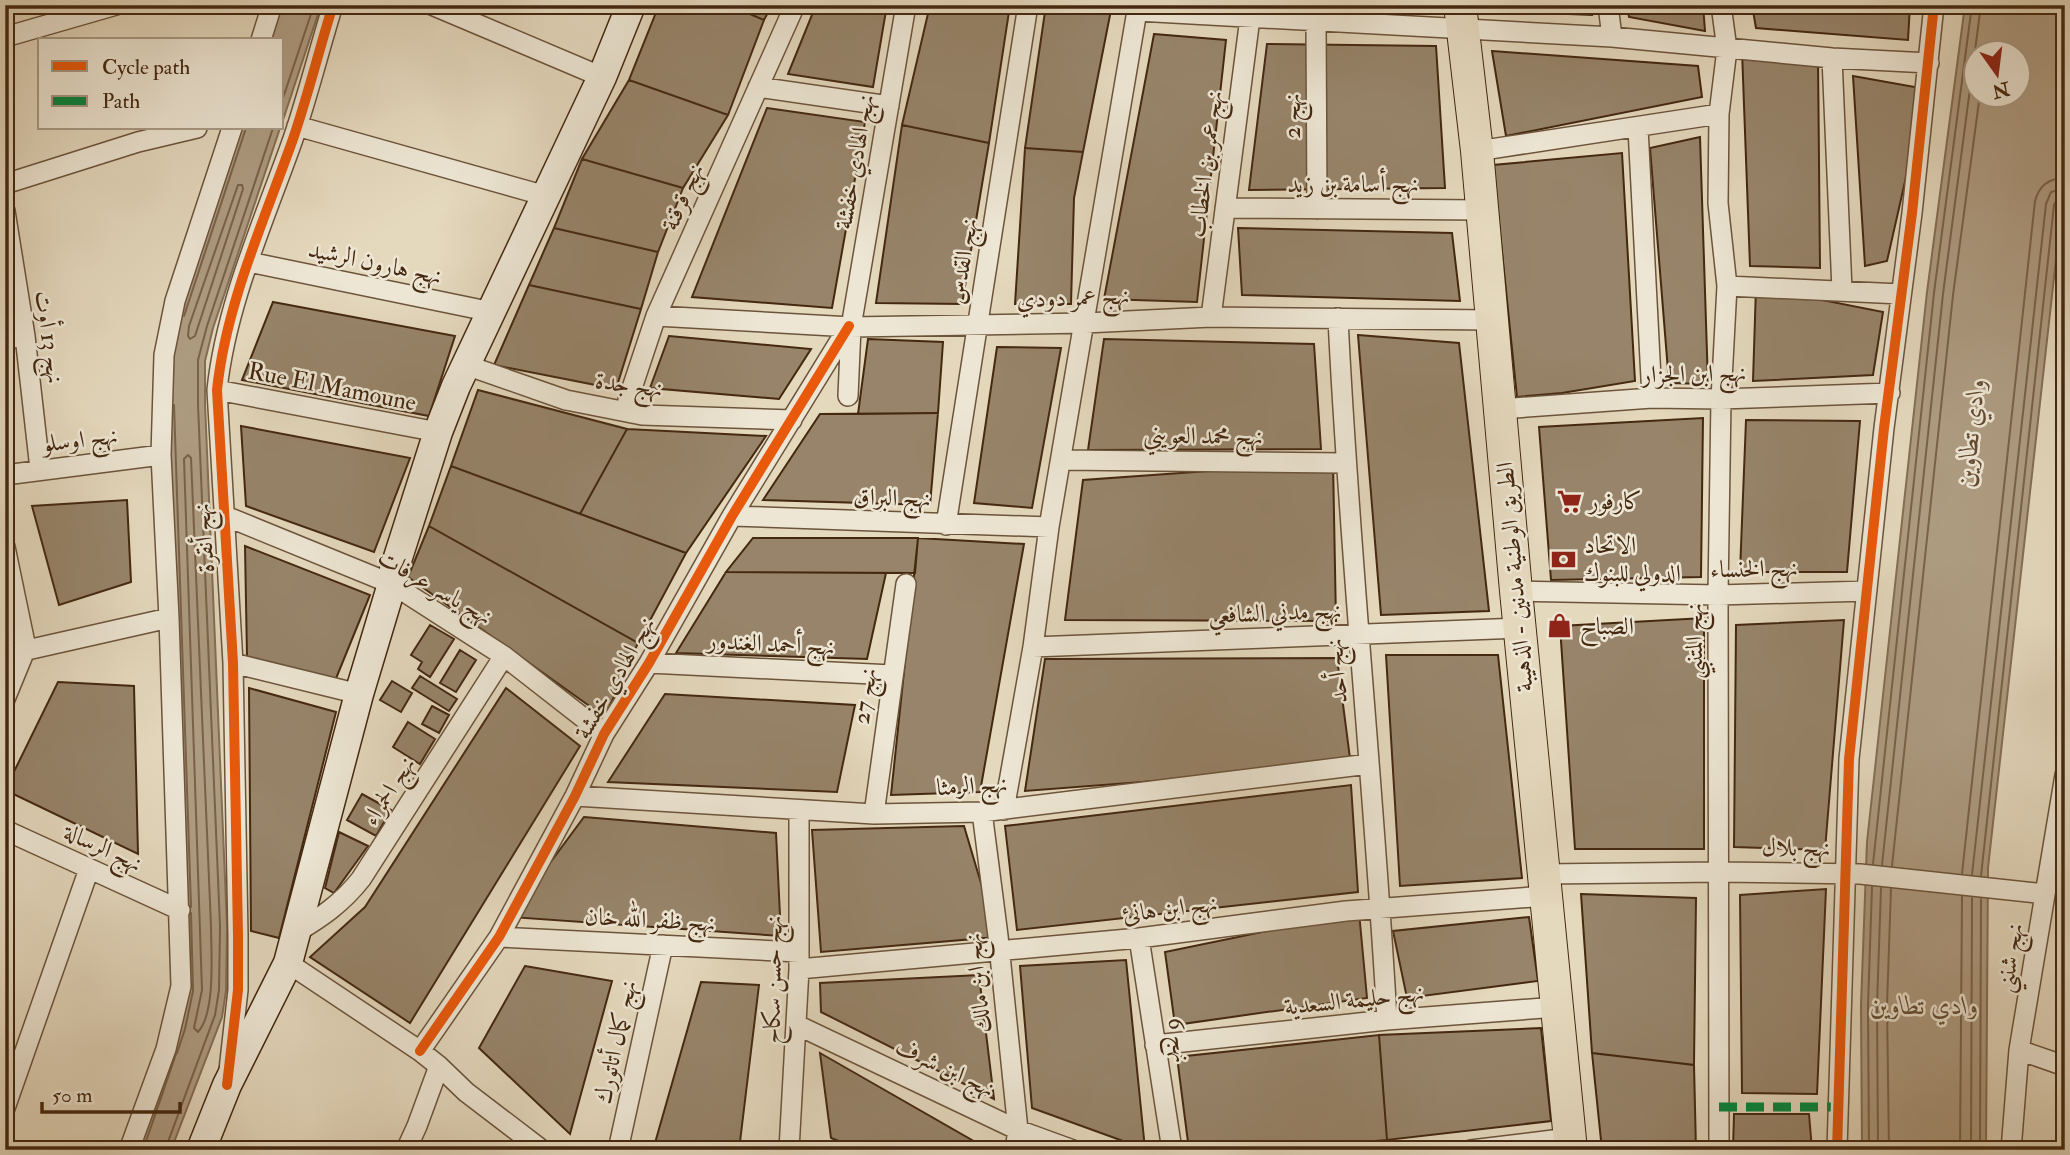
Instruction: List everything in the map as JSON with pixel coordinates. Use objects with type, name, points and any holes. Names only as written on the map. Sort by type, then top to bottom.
[{"type":"main road","points":[[201,1150],[228,1085],[288,963],[394,570],[438,432],[466,365],[602,77],[631,5]]},
{"type":"main road","name":"الطريق الوطنية مدنين - الذهيبة","points":[[1461,18],[1477,152],[1516,591],[1570,1144]]},
{"type":"street","points":[[5,37],[116,5]]},
{"type":"street","points":[[262,38],[272,5]]},
{"type":"street","name":"نهج أنقرة","points":[[228,1085],[238,990],[238,936],[233,663],[217,390],[220,359],[231,314],[297,126],[333,5]]},
{"type":"street","points":[[432,5],[602,77]]},
{"type":"street","name":"نهج قرقنة","points":[[631,412],[628,400],[656,316],[795,5]]},
{"type":"street","name":"نهج الهادي خفشة","points":[[420,1051],[499,937],[575,796],[604,734],[649,663],[732,516],[850,327],[906,5]]},
{"type":"street","name":"نهج القدس","points":[[946,525],[1028,5]]},
{"type":"street","points":[[1608,5],[1612,37]]},
{"type":"street","name":"نهج المتنبي","points":[[1719,1150],[1718,595],[1721,399],[1727,286],[1718,203],[1719,114],[1727,49],[1721,5]]},
{"type":"street","points":[[1837,1150],[1852,873],[1849,759],[1934,5]]},
{"type":"street","points":[[1004,810],[1032,648],[1049,527],[1138,8],[1316,22],[1461,18],[1727,49],[1929,63]]},
{"type":"street","name":"نهج عمر بن الخطاب","points":[[1211,317],[1250,18]]},
{"type":"street","name":"نهج 2","points":[[1316,22],[1317,209]]},
{"type":"street","points":[[1832,58],[1842,290]]},
{"type":"street","points":[[758,87],[889,106]]},
{"type":"street","points":[[1477,152],[1719,114]]},
{"type":"street","points":[[297,126],[546,196]]},
{"type":"street","points":[[1638,128],[1652,398]]},
{"type":"street","points":[[5,184],[138,142],[189,130]]},
{"type":"street","points":[[128,1150],[166,1049],[181,986],[161,455],[164,355],[175,301],[231,130]]},
{"type":"street","name":"نهج أسامة بن زيد","points":[[1225,208],[1481,209]]},
{"type":"street","name":"نهج 13 أوت","points":[[5,211],[26,336],[40,469]]},
{"type":"street","name":"نهج هارون الرشيد","points":[[249,262],[492,312]]},
{"type":"street","points":[[1727,286],[1901,294]]},
{"type":"street","name":"نهج عمر دودي","points":[[656,316],[850,327],[1085,323],[1211,317],[1492,320]]},
{"type":"street","name":"نهج أحد","points":[[1338,318],[1345,463],[1381,909],[1387,1020]]},
{"type":"street","points":[[848,396],[850,327]]},
{"type":"street","points":[[5,339],[26,336]]},
{"type":"street","name":"نهج جدة","points":[[466,365],[566,400],[642,415],[792,420]]},
{"type":"street","name":"Rue El Mamoune","points":[[217,390],[438,432]]},
{"type":"street","name":"نهج ابن الجزار","points":[[1500,409],[1652,398],[1721,399],[1889,393]]},
{"type":"street","name":"نهج اوسلو","points":[[5,475],[161,455]]},
{"type":"street","name":"نهج محمد العويني","points":[[1062,460],[1345,463]]},
{"type":"street","name":"نهج ياسر عرفات","points":[[223,515],[392,584],[505,656],[604,734]]},
{"type":"street","name":"نهج البراق","points":[[732,516],[1049,527]]},
{"type":"street","points":[[5,547],[26,649],[5,699]]},
{"type":"street","name":"نهج 27","points":[[874,814],[906,584]]},
{"type":"street","name":"نهج الخنساء","points":[[1516,591],[1718,595],[1867,591]]},
{"type":"street","points":[[5,655],[169,618]]},
{"type":"street","name":"نهج مدني الشافعي","points":[[1032,648],[1520,628]]},
{"type":"street","name":"نهج الحمراء","points":[[295,933],[327,914],[346,898],[361,880],[505,656]]},
{"type":"street","points":[[233,663],[359,694]]},
{"type":"street","name":"نهج أحمد الغندور","points":[[649,663],[892,675]]},
{"type":"street","name":"نهج الرمثا","points":[[575,796],[874,814],[982,812],[1369,764]]},
{"type":"street","name":"نهج شنني","points":[[2011,1150],[2019,1050],[2065,775]]},
{"type":"street","name":"نهج حسن سكاح","points":[[789,1150],[799,961],[799,811]]},
{"type":"street","name":"نهج ابن مالك","points":[[982,812],[1018,1130],[1014,1150]]},
{"type":"street","name":"نهج الرسالة","points":[[5,830],[180,910]]},
{"type":"street","points":[[5,1108],[89,869]]},
{"type":"street","name":"نهج بلال","points":[[1545,885],[1719,872],[1852,873],[2045,894]]},
{"type":"street","name":"نهج ابن هانئ","points":[[799,961],[999,952],[1381,909],[1545,885]]},
{"type":"street","name":"نهج ظفر الله خان","points":[[499,937],[663,945],[799,961]]},
{"type":"street","name":"نهج 6","points":[[1139,937],[1172,1150]]},
{"type":"street","name":"نهج كمال أتاتورك","points":[[618,1150],[663,945]]},
{"type":"street","points":[[288,963],[420,1051],[522,1144],[542,1150]]},
{"type":"street","name":"نهج حليمة السعدية","points":[[1155,1045],[1387,1020],[1557,1007]]},
{"type":"street","name":"نهج ابن شرف","points":[[797,1025],[1018,1130],[1073,1150]]},
{"type":"street","points":[[2019,1050],[2065,1066]]},
{"type":"street","points":[[406,1150],[439,1066]]},
{"type":"street","points":[[1471,1150],[1570,1144]]},
{"type":"water","points":[[281,5],[321,5],[284,117],[284,38],[270,38]]},
{"type":"water","name":"وادي تطاوين","points":[[1965,5],[2065,5],[2065,179],[1988,868],[1986,1150],[1862,1150],[1861,1005],[1867,842],[1927,292]]},
{"type":"water","points":[[239,130],[279,130],[213,328],[205,361],[227,926],[226,991],[222,1017],[171,1150],[135,1150],[178,1028],[167,406],[174,323]]},
{"type":"building","points":[[659,5],[729,5],[764,20],[728,115],[629,80]]},
{"type":"building","points":[[729,5],[772,5],[764,20]]},
{"type":"building","points":[[816,5],[887,5],[873,87],[788,74]]},
{"type":"building","points":[[930,5],[1010,5],[989,143],[902,125]]},
{"type":"building","points":[[1046,5],[1112,5],[1083,152],[1025,148]]},
{"type":"building","points":[[1492,5],[1591,5],[1592,15],[1492,11]]},
{"type":"building","points":[[1627,5],[1703,5],[1705,31],[1629,17]]},
{"type":"building","points":[[1752,5],[1910,5],[1908,40],[1756,28]]},
{"type":"building","points":[[1154,34],[1226,40],[1197,302],[1104,299]]},
{"type":"building","points":[[1267,44],[1436,46],[1445,188],[1249,190]]},
{"type":"building","points":[[1492,51],[1698,66],[1702,97],[1506,136]]},
{"type":"building","points":[[1742,51],[1818,57],[1820,268],[1750,266]]},
{"type":"building","points":[[1853,76],[1926,89],[1887,261],[1865,266]]},
{"type":"building","points":[[629,80],[728,115],[683,188],[582,159]]},
{"type":"building","points":[[767,108],[865,122],[832,308],[692,297]]},
{"type":"building","points":[[902,125],[989,143],[962,304],[876,303]]},
{"type":"building","points":[[1700,137],[1708,384],[1669,383],[1650,148]]},
{"type":"building","points":[[1025,148],[1083,152],[1074,198],[1071,304],[1015,304]]},
{"type":"building","points":[[1622,153],[1635,381],[1517,397],[1493,165]]},
{"type":"building","points":[[582,159],[683,188],[658,252],[554,228]]},
{"type":"building","points":[[554,228],[658,252],[641,309],[529,285]]},
{"type":"building","points":[[1238,228],[1452,233],[1460,301],[1242,295]]},
{"type":"building","points":[[529,285],[641,309],[616,389],[494,365]]},
{"type":"building","points":[[1756,287],[1883,312],[1873,375],[1753,381]]},
{"type":"building","points":[[273,302],[455,336],[429,416],[242,380]]},
{"type":"building","points":[[1358,335],[1459,343],[1489,611],[1381,615]]},
{"type":"building","points":[[669,336],[811,349],[779,399],[650,388]]},
{"type":"building","points":[[868,339],[943,342],[938,413],[858,414]]},
{"type":"building","points":[[1104,339],[1314,344],[1321,449],[1088,450]]},
{"type":"building","points":[[997,347],[1061,348],[1032,508],[974,503]]},
{"type":"building","points":[[7,368],[10,450],[5,451],[5,369]]},
{"type":"building","points":[[478,390],[627,429],[580,514],[451,466]]},
{"type":"building","points":[[938,413],[930,505],[763,500],[820,414]]},
{"type":"building","points":[[1703,418],[1701,577],[1551,580],[1539,427]]},
{"type":"building","points":[[1746,420],[1860,421],[1847,572],[1740,572]]},
{"type":"building","points":[[241,426],[410,458],[374,552],[246,506]]},
{"type":"building","points":[[627,429],[766,436],[686,553],[580,514]]},
{"type":"building","points":[[1333,462],[1336,621],[1065,620],[1083,480]]},
{"type":"building","points":[[451,466],[686,553],[638,643],[429,526]]},
{"type":"building","points":[[127,500],[131,582],[59,605],[32,506]]},
{"type":"building","points":[[429,526],[638,643],[605,717],[408,577]]},
{"type":"building","points":[[753,538],[918,538],[915,573],[726,572]]},
{"type":"building","points":[[918,538],[1024,544],[980,792],[891,795]]},
{"type":"building","points":[[245,546],[370,595],[335,681],[247,657]]},
{"type":"building","points":[[726,572],[886,573],[867,659],[676,653]]},
{"type":"building","points":[[1704,618],[1704,849],[1575,849],[1560,626]]},
{"type":"building","points":[[1844,620],[1825,850],[1734,847],[1736,625]]},
{"type":"building","points":[[430,625],[454,639],[430,677],[418,669],[422,662],[411,655]]},
{"type":"building","points":[[460,650],[476,660],[456,692],[440,683]]},
{"type":"building","points":[[1386,655],[1498,655],[1522,878],[1400,886]]},
{"type":"building","points":[[1337,658],[1351,766],[1025,791],[1045,659]]},
{"type":"building","points":[[420,676],[457,699],[449,711],[412,688]]},
{"type":"building","points":[[392,681],[412,693],[401,712],[380,700]]},
{"type":"building","points":[[58,682],[134,686],[138,854],[5,790]]},
{"type":"building","points":[[249,688],[336,712],[279,938],[251,931]]},
{"type":"building","points":[[506,688],[580,746],[410,1023],[310,957],[365,907]]},
{"type":"building","points":[[665,694],[855,705],[837,792],[608,782]]},
{"type":"building","points":[[432,706],[449,715],[439,733],[422,724]]},
{"type":"building","points":[[408,722],[435,739],[420,764],[393,747]]},
{"type":"building","points":[[1351,785],[1358,892],[1017,930],[1005,826]]},
{"type":"building","points":[[362,794],[391,810],[376,836],[347,820]]},
{"type":"building","points":[[584,817],[776,833],[781,936],[510,917]]},
{"type":"building","points":[[964,826],[997,937],[821,952],[812,830]]},
{"type":"building","points":[[339,832],[368,846],[334,893],[325,888]]},
{"type":"building","points":[[1826,889],[1817,1094],[1742,1093],[1740,895]]},
{"type":"building","points":[[1581,894],[1696,898],[1694,1065],[1592,1053]]},
{"type":"building","points":[[1359,912],[1367,998],[1175,1025],[1165,952]]},
{"type":"building","points":[[1529,917],[1538,981],[1407,998],[1393,931]]},
{"type":"building","points":[[1126,960],[1145,1149],[1032,1108],[1020,966]]},
{"type":"building","points":[[525,966],[612,981],[570,1134],[479,1048]]},
{"type":"building","points":[[979,975],[994,1099],[821,1012],[820,983]]},
{"type":"building","points":[[701,982],[759,985],[739,1150],[653,1150]]},
{"type":"building","points":[[1541,1028],[1551,1121],[1387,1140],[1379,1035]]},
{"type":"building","points":[[1379,1035],[1387,1140],[1273,1150],[1189,1150],[1177,1057]]},
{"type":"building","points":[[820,1053],[984,1147],[983,1150],[862,1150],[831,1138]]},
{"type":"building","points":[[1592,1053],[1694,1065],[1696,1150],[1602,1150]]},
{"type":"building","points":[[1734,1114],[1809,1114],[1812,1150],[1733,1150]]},
{"type":"marked path","points":[[1719,1107],[1837,1107]]},
{"type":"cycle path","points":[[227,1085],[238,990],[238,936],[233,663],[217,390],[237,294],[304,106],[333,5]]},
{"type":"cycle path","points":[[1837,1150],[1849,759],[1884,428],[1912,213],[1934,5]]},
{"type":"cycle path","points":[[420,1051],[499,937],[575,796],[604,734],[649,663],[732,516],[849,326]]},
{"type":"place","name":"كارفور","points":[[1569,501]]},
{"type":"place","name":"الاتحاد الدولي للبنوك","points":[[1564,559]]},
{"type":"place","name":"الصباح","points":[[1560,626]]}]
